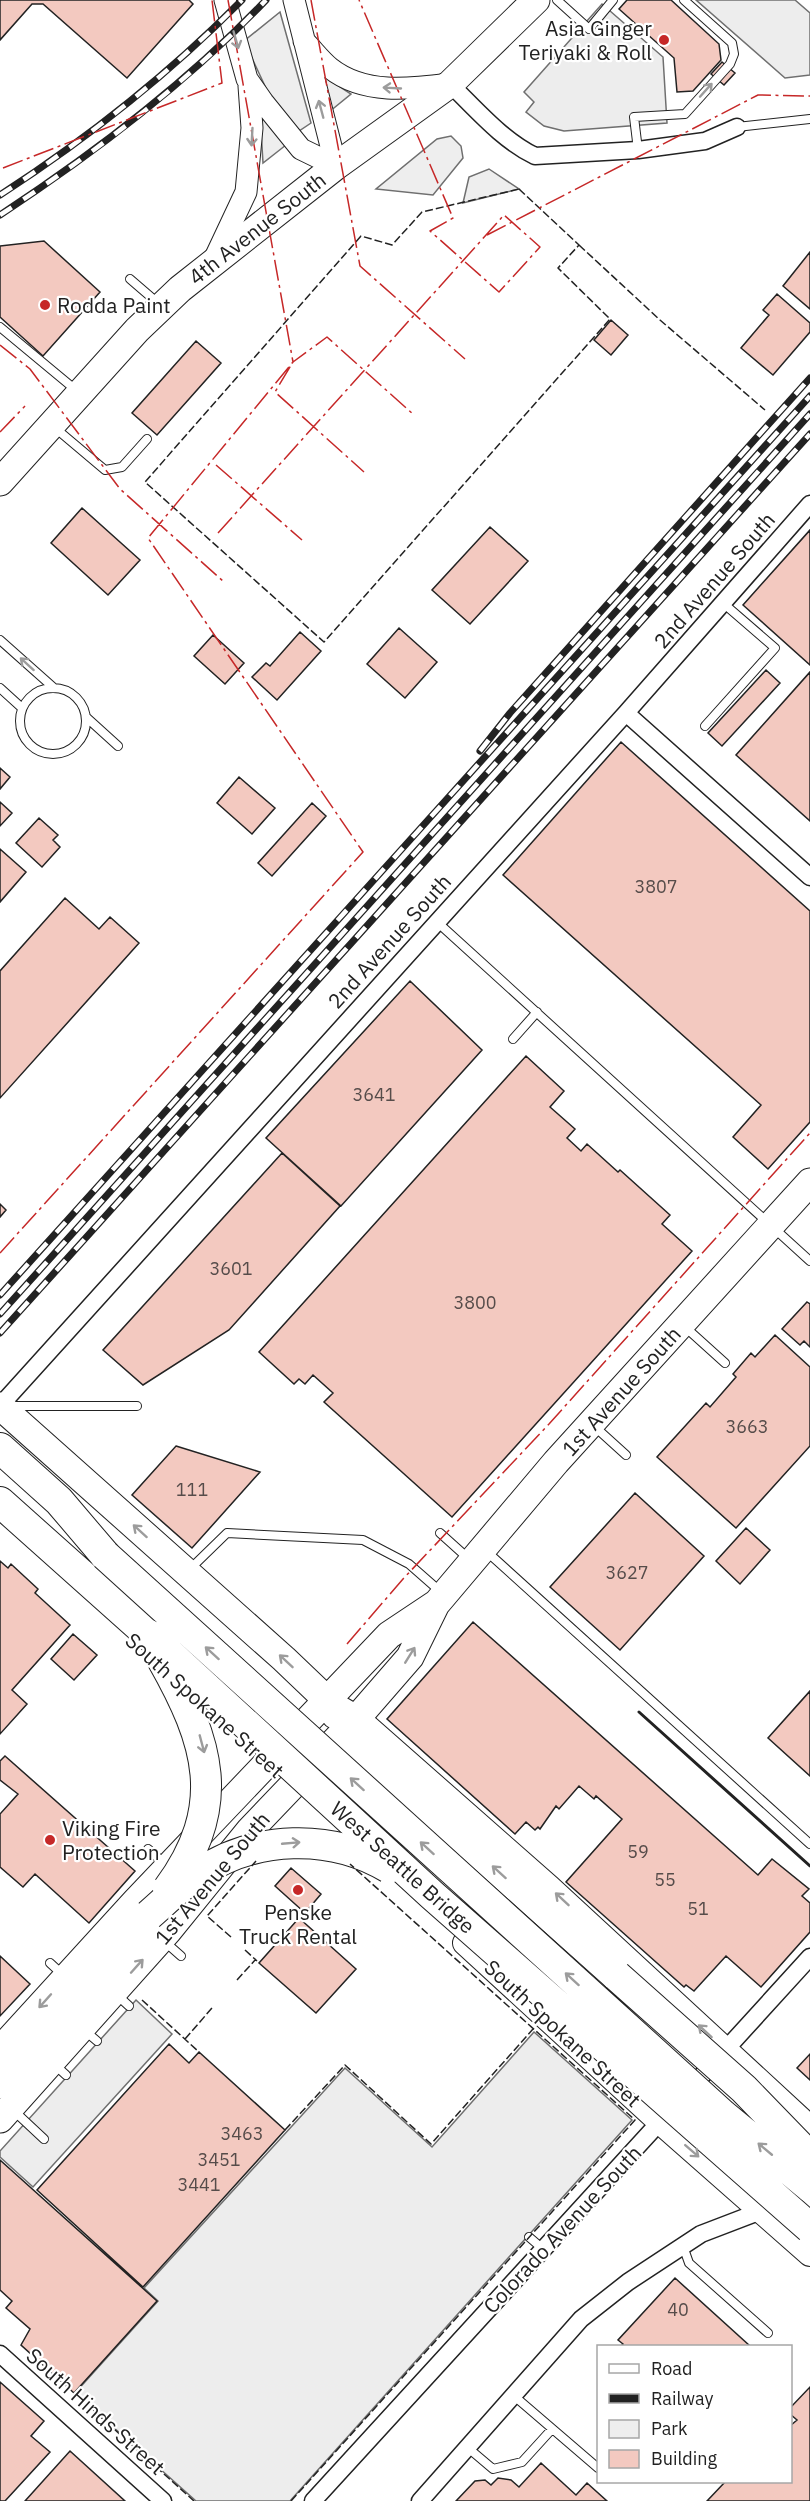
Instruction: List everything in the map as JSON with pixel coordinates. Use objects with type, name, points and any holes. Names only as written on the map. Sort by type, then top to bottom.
[{"type":"highway","points":[[0,1448],[58,1501],[105,1556]]},
{"type":"highway","name":"West Seattle Bridge","points":[[0,1469],[47,1512],[105,1556],[723,2115],[810,2187]]},
{"type":"highway","name":"West Seattle Bridge","points":[[0,1502],[432,1895],[810,2246]]},
{"type":"highway","points":[[148,1635],[197,1728],[204,1753],[207,1786],[201,1822],[164,1936]]},
{"type":"highway","points":[[350,1725],[543,1911],[744,2089],[810,2157]]},
{"type":"highway","points":[[3,2103],[52,2059],[164,1936],[198,1874],[216,1863],[269,1845],[307,1842],[368,1855],[432,1895]]},
{"type":"main road","name":"4th Avenue South","points":[[0,482],[162,306],[214,261],[336,166],[450,84],[536,0]]},
{"type":"main road","name":"1st Avenue South","points":[[0,2050],[58,1970],[168,1868],[389,1635],[440,1599],[591,1424],[810,1182]]},
{"type":"main road","points":[[0,1406],[187,1572],[328,1701],[350,1725],[640,1971],[810,2128]]},
{"type":"main road","name":"South Spokane Street","points":[[0,1519],[293,1785],[568,2049],[660,2122],[761,2211],[810,2246]]},
{"type":"main road","name":"1st Avenue South","points":[[52,2059],[90,2034],[122,1999],[164,1936],[250,1830],[350,1725],[410,1657],[440,1599]]},
{"type":"main road","points":[[568,2049],[640,1971]]},
{"type":"street","points":[[214,261],[246,192],[252,128],[248,79],[225,0]]},
{"type":"street","points":[[294,0],[336,166]]},
{"type":"street","points":[[303,39],[331,69],[372,86],[393,89],[450,84],[521,150],[535,156],[638,150],[705,141],[737,127]]},
{"type":"street","points":[[248,79],[262,102],[301,149],[336,166]]},
{"type":"street","name":"2nd Avenue South","points":[[0,1406],[436,921],[627,713],[810,504]]},
{"type":"street","points":[[627,713],[810,877]]},
{"type":"street","name":"Colorado Avenue South","points":[[313,2501],[810,1957]]},
{"type":"street","points":[[420,2501],[581,2319],[628,2282],[701,2234],[761,2211]]},
{"type":"street","name":"South Hinds Street","points":[[2,2359],[163,2501]]},
{"type":"lane","points":[[557,0],[589,28],[613,0]]},
{"type":"lane","points":[[638,150],[634,117],[685,114],[730,64],[734,54],[732,43],[684,0]]},
{"type":"lane","points":[[737,127],[810,119]]},
{"type":"lane","points":[[130,279],[162,306]]},
{"type":"lane","points":[[0,327],[80,394]]},
{"type":"lane","points":[[51,425],[105,470],[122,467],[147,439]]},
{"type":"lane","points":[[705,726],[775,648],[723,603]]},
{"type":"lane","points":[[0,640],[54,688],[72,694],[83,708],[86,717],[118,746]]},
{"type":"lane","points":[[0,688],[22,708]]},
{"type":"lane","points":[[54,688],[32,694],[22,708],[19,725],[30,746],[51,755],[73,748],[81,740],[86,717]]},
{"type":"lane","points":[[436,921],[772,1224],[810,1261]]},
{"type":"lane","points":[[513,1039],[537,1012]]},
{"type":"lane","points":[[682,1323],[725,1363]]},
{"type":"lane","points":[[0,1406],[137,1406]]},
{"type":"lane","points":[[591,1424],[626,1455]]},
{"type":"lane","points":[[187,1572],[227,1533],[363,1540],[409,1564],[440,1599]]},
{"type":"lane","points":[[440,1533],[478,1556],[810,1844]]},
{"type":"lane","points":[[148,1849],[168,1868]]},
{"type":"lane","points":[[3,2103],[44,2139]]},
{"type":"lane","points":[[529,2237],[543,2249]]},
{"type":"lane","points":[[683,2246],[689,2264],[768,2333]]},
{"type":"lane","points":[[513,2395],[597,2467]]},
{"type":"lane","points":[[467,2448],[493,2469],[522,2462],[552,2429]]},
{"type":"green space","points":[[280,12],[311,123],[299,131],[272,101],[244,41]]},
{"type":"green space","points":[[319,73],[351,94],[329,112]]},
{"type":"green space","points":[[260,113],[286,145],[263,163]]},
{"type":"green space","points":[[451,136],[461,146],[463,158],[433,195],[376,189],[437,139]]},
{"type":"green space","points":[[489,169],[519,189],[463,203],[469,177]]},
{"type":"shaded area","points":[[696,0],[795,0],[810,13],[810,75],[785,78]]},
{"type":"shaded area","points":[[602,4],[663,57],[667,123],[564,131],[544,126],[526,112],[534,102],[524,92]]},
{"type":"shaded area","points":[[136,2000],[172,2034],[33,2187],[0,2157],[0,2151]]},
{"type":"shaded area","points":[[534,2032],[632,2120],[290,2501],[196,2501],[75,2393],[158,2301],[144,2288],[345,2068],[432,2147]]},
{"type":"building","points":[[0,0],[189,0],[193,4],[127,78],[43,4],[32,4],[0,40]]},
{"type":"building","points":[[627,0],[671,0],[719,44],[721,60],[693,91],[677,92],[674,58],[619,9]]},
{"type":"building","points":[[722,62],[735,73],[724,85],[711,74]]},
{"type":"building","name":"Rodda Paint","points":[[44,241],[100,292],[43,356],[0,317],[0,246]]},
{"type":"building","points":[[810,252],[810,309],[783,286]]},
{"type":"building","points":[[777,294],[810,323],[810,332],[773,375],[741,348],[769,315],[763,310]]},
{"type":"building","points":[[611,320],[628,335],[611,355],[594,340]]},
{"type":"building","points":[[196,341],[221,363],[157,435],[132,413]]},
{"type":"building","points":[[82,508],[140,560],[108,595],[51,543]]},
{"type":"building","points":[[490,527],[528,561],[470,624],[432,590]]},
{"type":"building","points":[[810,530],[810,665],[743,605]]},
{"type":"building","points":[[399,628],[437,662],[405,698],[367,664]]},
{"type":"building","points":[[300,632],[321,651],[277,700],[252,677],[266,663],[270,666]]},
{"type":"building","points":[[213,635],[244,663],[225,684],[194,656]]},
{"type":"building","points":[[766,670],[780,683],[722,746],[708,733]]},
{"type":"building","points":[[810,672],[810,821],[736,755]]},
{"type":"building","points":[[621,742],[810,911],[810,1122],[768,1169],[733,1137],[761,1105],[503,875]]},
{"type":"building","points":[[0,768],[10,777],[0,789]]},
{"type":"building","points":[[239,777],[275,808],[252,834],[217,803]]},
{"type":"building","points":[[0,802],[12,813],[0,826]]},
{"type":"building","points":[[312,803],[326,816],[272,876],[258,863]]},
{"type":"building","points":[[39,818],[58,835],[53,840],[60,847],[42,867],[16,843]]},
{"type":"building","points":[[0,849],[26,872],[0,902]]},
{"type":"building","points":[[65,898],[99,929],[110,917],[139,943],[0,1098],[0,971]]},
{"type":"building","points":[[410,981],[482,1050],[341,1206],[266,1138]]},
{"type":"building","points":[[526,1056],[564,1091],[550,1107],[575,1129],[567,1138],[581,1151],[587,1144],[670,1215],[662,1224],[692,1251],[452,1517],[324,1402],[333,1393],[313,1375],[305,1384],[299,1379],[294,1384],[259,1352]]},
{"type":"building","points":[[282,1153],[340,1206],[229,1330],[143,1385],[103,1350]]},
{"type":"building","points":[[0,1204],[6,1210],[0,1217]]},
{"type":"building","points":[[807,1302],[810,1304],[810,1347],[804,1341],[800,1345],[782,1329]]},
{"type":"building","points":[[775,1335],[810,1367],[810,1446],[736,1528],[657,1457],[706,1403],[710,1407],[736,1377],[733,1374],[751,1353],[755,1357]]},
{"type":"building","points":[[176,1446],[260,1472],[192,1548],[132,1495]]},
{"type":"building","points":[[635,1493],[704,1556],[620,1650],[550,1587]]},
{"type":"building","points":[[746,1528],[770,1550],[740,1584],[716,1561]]},
{"type":"building","points":[[0,1561],[8,1568],[11,1564],[38,1589],[35,1593],[70,1625],[12,1690],[27,1704],[0,1734]]},
{"type":"building","points":[[473,1622],[758,1875],[772,1859],[809,1889],[802,1896],[810,1903],[810,1932],[761,1987],[726,1956],[694,1991],[686,1985],[684,1987],[566,1882],[622,1819],[596,1796],[594,1799],[579,1786],[559,1809],[556,1806],[540,1829],[538,1827],[535,1830],[526,1822],[515,1834],[387,1719]]},
{"type":"building","points":[[73,1634],[97,1655],[74,1680],[51,1659]]},
{"type":"building","points":[[810,1691],[810,1776],[768,1738]]},
{"type":"building","name":"Viking Fire Protection","points":[[5,1756],[135,1871],[89,1923],[35,1874],[23,1887],[0,1867],[0,1814],[18,1794],[0,1780],[0,1761]]},
{"type":"building","name":"Penske Truck Rental","points":[[291,1868],[321,1894],[305,1913],[275,1886]]},
{"type":"building","points":[[299,1918],[356,1969],[316,2013],[259,1963]]},
{"type":"building","points":[[0,1956],[30,1984],[0,2016]]},
{"type":"building","points":[[169,2044],[189,2063],[199,2052],[285,2130],[143,2287],[37,2190]]},
{"type":"building","points":[[810,2054],[810,2080],[797,2068]]},
{"type":"building","points":[[0,2160],[157,2301],[74,2393],[21,2345],[30,2329],[6,2308],[12,2301],[0,2290]]},
{"type":"building","points":[[675,2278],[749,2345],[622,2345],[618,2340]]},
{"type":"building","points":[[0,2382],[44,2421],[31,2436],[50,2452],[5,2501],[0,2501]]},
{"type":"building","points":[[810,2387],[810,2501],[707,2501],[724,2483],[792,2483],[792,2424],[797,2420],[792,2416],[792,2406]]},
{"type":"building","points":[[70,2451],[125,2501],[25,2501]]},
{"type":"building","points":[[541,2463],[576,2495],[587,2483],[607,2501],[456,2501],[475,2481],[485,2480],[491,2485],[498,2478],[511,2480],[519,2487]]},
{"type":"railway","points":[[0,195],[65,151],[156,80],[242,0]]},
{"type":"railway","points":[[0,215],[106,141],[139,115],[205,60],[266,0]]},
{"type":"railway","points":[[480,751],[510,713],[810,378]]},
{"type":"railway","points":[[0,1295],[810,396]]},
{"type":"railway","points":[[0,1314],[810,414]]},
{"type":"railway","points":[[0,1333],[810,434]]},
{"type":"fence","points":[[519,189],[579,245],[558,268],[610,319],[324,642],[145,482],[361,236],[392,245],[422,212],[519,189]]},
{"type":"fence","points":[[579,245],[660,320],[765,410]]},
{"type":"fence","points":[[231,1937],[207,1916],[256,1861]]},
{"type":"fence","points":[[291,2501],[635,2120],[350,1864]]},
{"type":"fence","points":[[245,1950],[257,1961]]},
{"type":"fence","points":[[237,1980],[256,1959]]},
{"type":"fence","points":[[142,2000],[199,2052]]},
{"type":"fence","points":[[185,2039],[212,2008]]},
{"type":"fence","points":[[285,2130],[345,2065],[431,2144],[533,2029]]},
{"type":"fence","points":[[74,2393],[194,2501]]},
{"type":"wall","points":[[639,1712],[810,1866]]},
{"type":"power","points":[[3,168],[222,83],[212,0]]},
{"type":"power","points":[[228,0],[293,362],[327,337],[414,415]]},
{"type":"power","points":[[311,0],[360,266],[465,359]]},
{"type":"power","points":[[218,533],[433,294],[468,255],[504,215],[540,247],[499,292],[430,231],[453,218],[359,0]]},
{"type":"power","points":[[487,235],[758,95],[810,96]]},
{"type":"power","points":[[0,345],[30,369],[120,489],[223,581]]},
{"type":"power","points":[[0,1253],[363,852],[148,538],[293,362],[275,392],[364,472]]},
{"type":"power","points":[[0,432],[25,406]]},
{"type":"power","points":[[216,465],[302,540]]},
{"type":"power","points":[[347,1644],[403,1579],[549,1424],[810,1133]]},
{"type":"place","name":"Asia Ginger Teriyaki & Roll","points":[[664,40]]},
{"type":"place","name":"Rodda Paint","points":[[45,305]]},
{"type":"place","name":"Viking Fire Protection","points":[[50,1840]]},
{"type":"place","name":"Penske Truck Rental","points":[[298,1890]]}]
